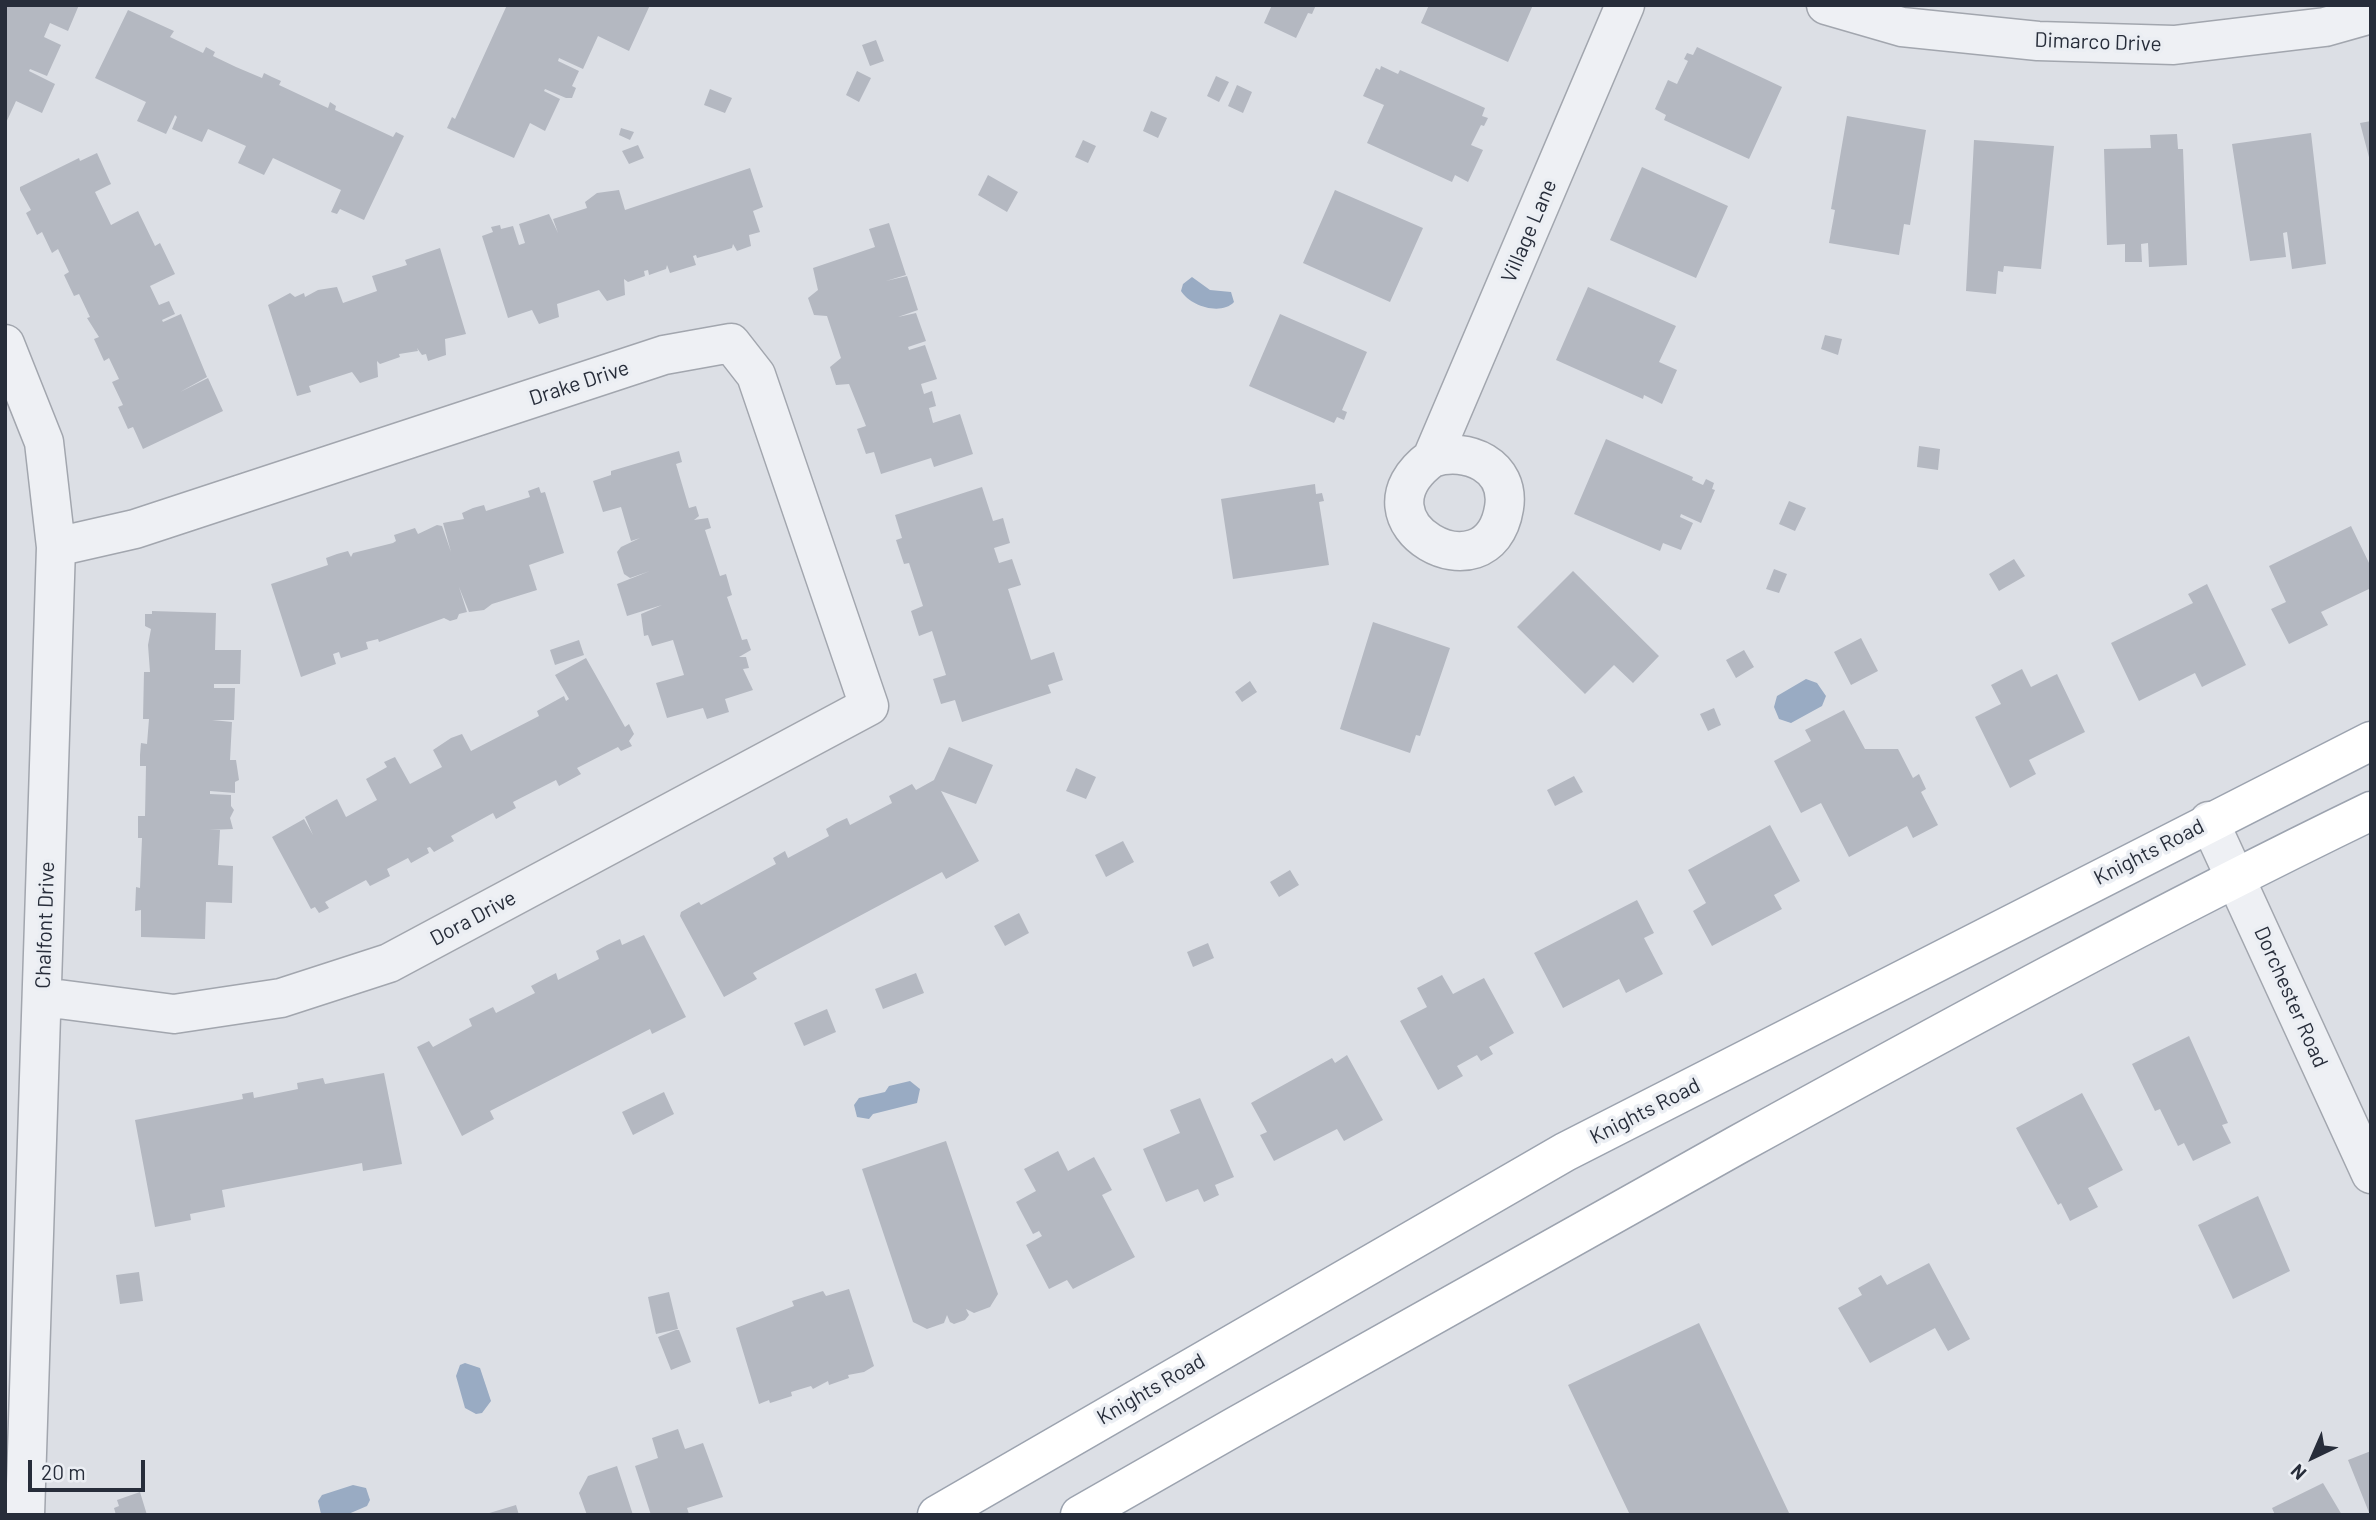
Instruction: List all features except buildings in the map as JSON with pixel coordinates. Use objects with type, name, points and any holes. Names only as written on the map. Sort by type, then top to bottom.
[{"type":"main road","name":"Knights Road","points":[[937,1515],[1565,1152],[2209,821],[2371,741]]},
{"type":"main road","points":[[1080,1515],[1402,1330],[1803,1108],[2236,876],[2371,811]]},
{"type":"street","name":"Village Lane","points":[[1432,457],[1625,5]]},
{"type":"street","name":"Dimarco Drive","points":[[1826,5],[1902,27],[2038,40],[2174,46],[2325,27],[2371,14]]},
{"type":"street","name":"Chalfont Drive","points":[[5,344],[44,442],[56,547],[25,1515]]},
{"type":"street","name":"Drake Drive","points":[[56,547],[135,530],[664,355],[731,344],[756,375],[869,706]]},
{"type":"street","name":"Dora Drive","points":[[43,996],[174,1014],[281,998],[389,963],[869,706]]},
{"type":"street","name":"Dorchester Road","points":[[2209,821],[2371,1174]]},
{"type":"water","points":[[1192,277],[1210,290],[1231,292],[1234,302],[1214,309],[1191,301],[1181,291],[1183,284]]},
{"type":"water","points":[[1806,679],[1817,683],[1826,696],[1822,706],[1791,723],[1779,719],[1774,707],[1777,696]]},
{"type":"water","points":[[910,1081],[920,1089],[917,1103],[873,1114],[869,1119],[857,1117],[854,1105],[859,1098],[885,1092],[889,1086]]},
{"type":"water","points":[[465,1363],[480,1368],[491,1401],[482,1413],[476,1414],[465,1408],[456,1376],[460,1365]]},
{"type":"water","points":[[353,1485],[366,1488],[370,1500],[367,1506],[346,1515],[321,1514],[318,1501],[322,1495]]}]
